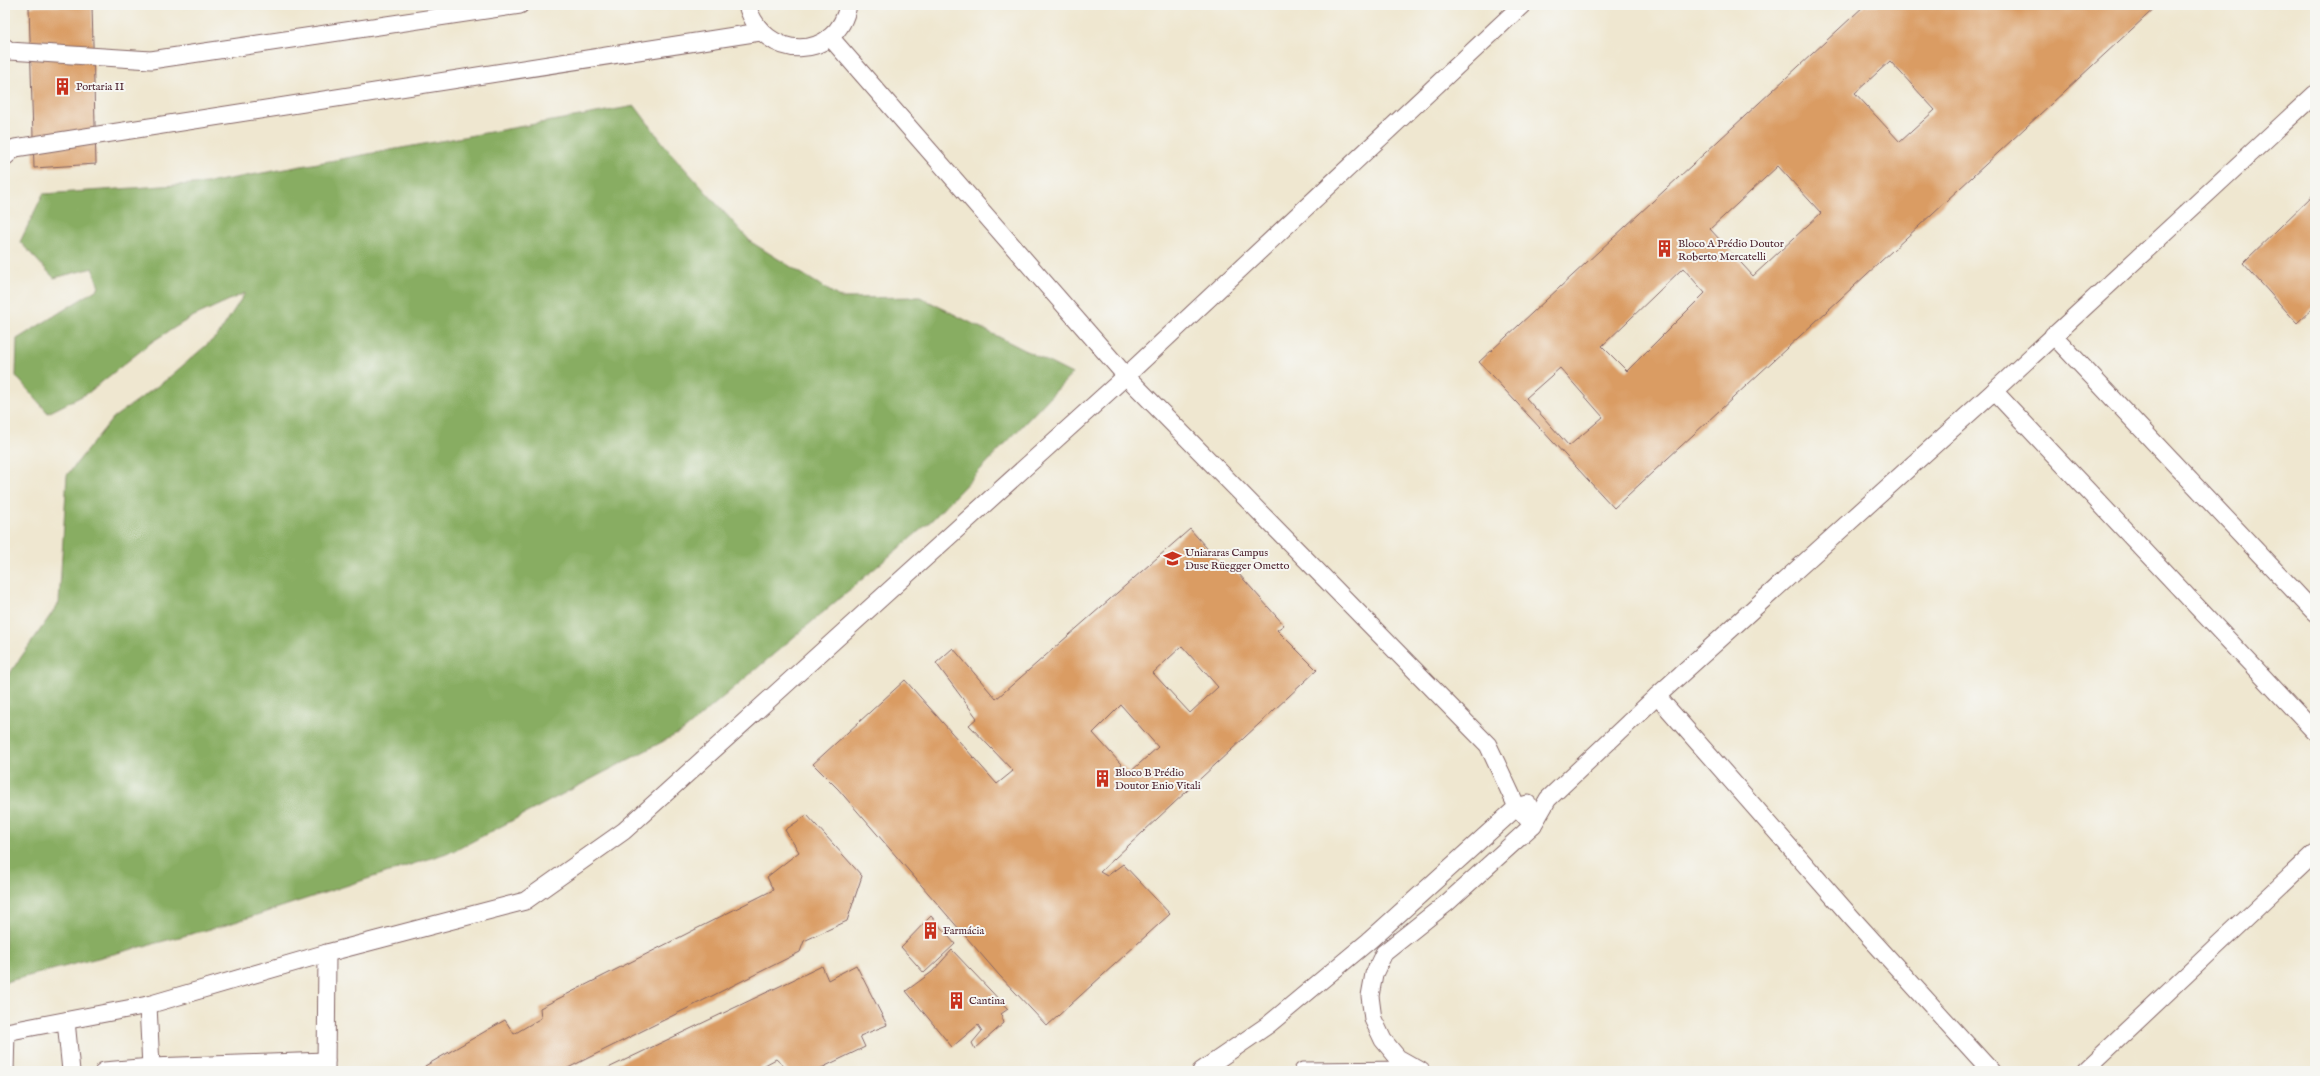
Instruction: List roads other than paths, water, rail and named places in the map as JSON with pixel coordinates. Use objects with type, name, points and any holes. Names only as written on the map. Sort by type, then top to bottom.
[{"type":"lane","points":[[5,47],[9,51],[151,60],[520,5]]},
{"type":"lane","points":[[747,5],[751,18],[760,32],[772,41],[786,47],[802,48],[817,45],[830,37],[840,25],[848,5]]},
{"type":"lane","points":[[5,1071],[6,1032],[148,1005],[328,953],[525,901],[624,831],[1126,376],[1522,5]]},
{"type":"lane","points":[[5,157],[15,148],[760,32]]},
{"type":"lane","points":[[830,37],[1126,376],[1488,745],[1518,807],[1533,825]]},
{"type":"lane","points":[[1420,1070],[1398,1058],[1383,1040],[1373,1019],[1370,996],[1374,974],[1384,953],[1448,902],[1533,825],[1548,799],[1657,696],[1994,391],[2315,94]]},
{"type":"lane","points":[[2053,335],[2315,612]]},
{"type":"lane","points":[[1994,391],[2315,732]]},
{"type":"lane","points":[[1657,696],[1852,918],[1991,1071]]},
{"type":"lane","points":[[1201,1071],[1268,1025],[1370,940],[1518,807],[1548,799]]},
{"type":"lane","points":[[2084,1071],[2315,853]]},
{"type":"lane","points":[[104,1071],[151,1067],[326,1066],[328,953]]},
{"type":"lane","points":[[148,1005],[151,1067]]},
{"type":"lane","points":[[66,1021],[71,1071]]},
{"type":"lane","points":[[1303,1071],[1420,1070]]},
{"type":"place","name":"Portaria II","points":[[63,86]]},
{"type":"place","name":"Bloco A Prédio Doutor Roberto Mercatelli","points":[[1665,249]]},
{"type":"place","name":"Uniararas Campus Duse Rüegger Ometto","points":[[1172,558]]},
{"type":"place","name":"Bloco B Prédio Doutor Enio Vitali","points":[[1102,778]]},
{"type":"place","name":"Farmácia","points":[[930,930]]},
{"type":"place","name":"Cantina","points":[[956,1000]]}]
